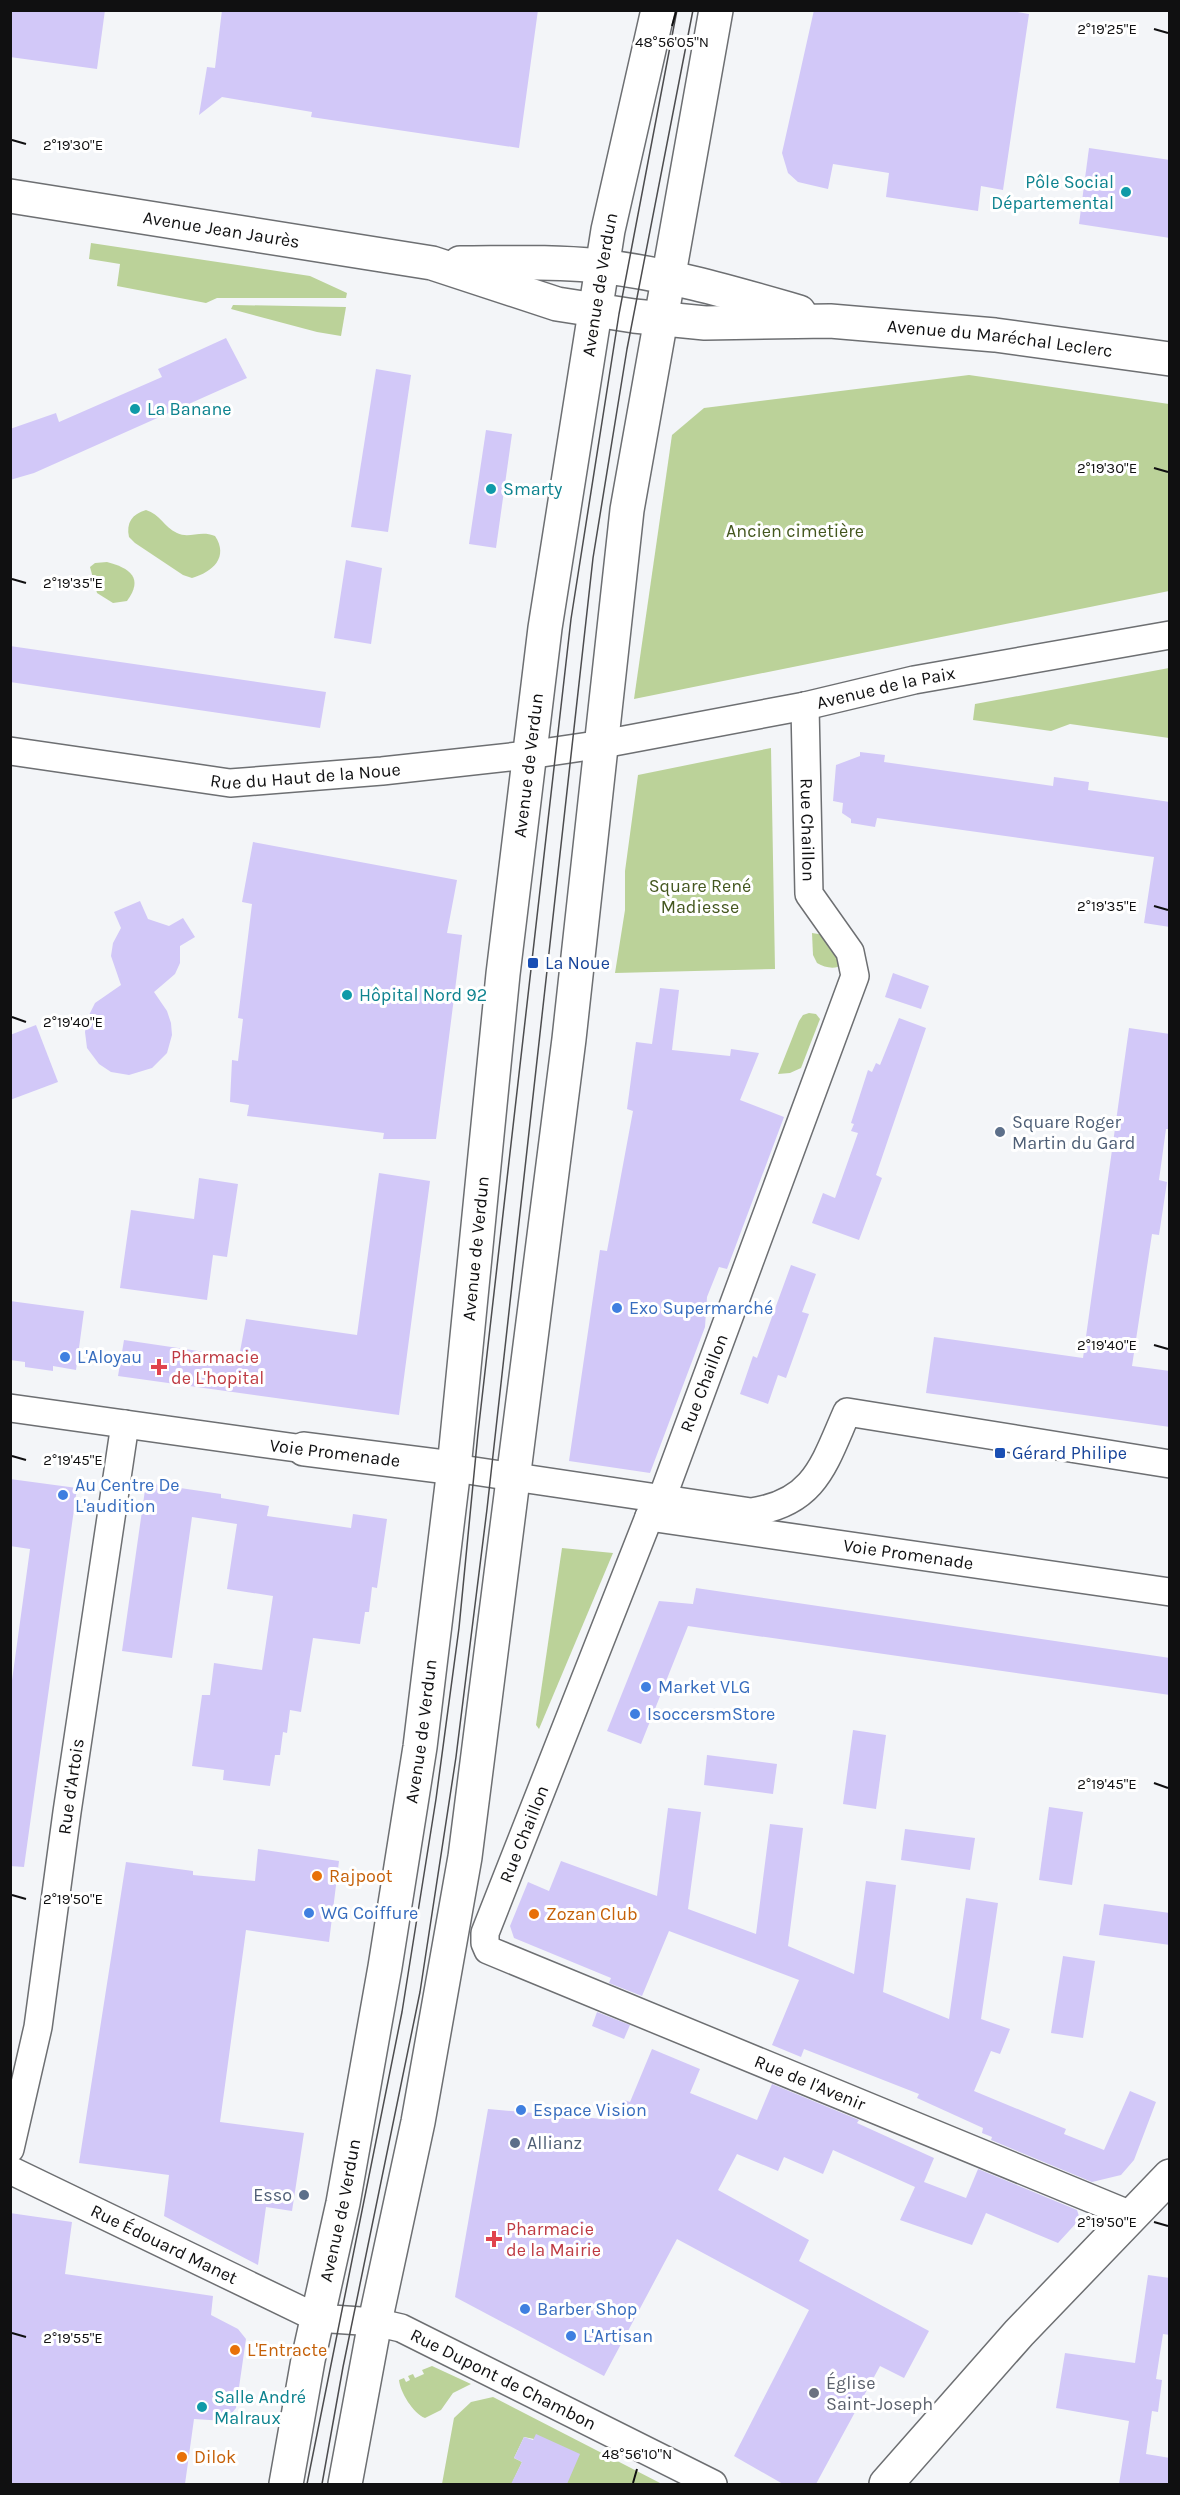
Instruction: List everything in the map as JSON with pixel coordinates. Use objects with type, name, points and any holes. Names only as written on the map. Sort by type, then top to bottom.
[{"type":"main road","name":"Avenue de Verdun","points":[[286,2484],[317,2319],[343,2203],[385,1967],[420,1747],[454,1468],[503,974],[528,755],[564,498],[601,266],[614,194],[658,10]]},
{"type":"main road","points":[[345,2484],[375,2322],[418,2122],[465,1857],[603,744],[614,616],[627,510],[716,10]]},
{"type":"main road","name":"Avenue Jean Jaurès","points":[[10,196],[432,263],[563,263],[601,266]]},
{"type":"main road","name":"Avenue Jean Jaurès","points":[[432,263],[557,304],[595,310]]},
{"type":"main road","name":"Avenue du Maréchal Leclerc","points":[[601,266],[708,285],[830,321]]},
{"type":"main road","name":"Avenue du Maréchal Leclerc","points":[[595,310],[660,320],[705,323],[830,321],[995,335],[1170,359]]},
{"type":"main road","name":"Voie Promenade","points":[[304,1449],[454,1468]]},
{"type":"main road","points":[[886,2484],[1027,2324],[1170,2176]]},
{"type":"street","name":"Avenue de la Paix","points":[[603,744],[805,706],[914,680],[1170,635]]},
{"type":"street","name":"Rue Chaillon","points":[[489,1950],[485,1943],[485,1933],[555,1756],[573,1704],[654,1508],[855,976],[850,952],[809,894],[805,706]]},
{"type":"street","name":"Rue du Haut de la Noue","points":[[10,751],[230,783],[382,771],[528,755],[603,744]]},
{"type":"street","name":"Voie Promenade","points":[[10,1408],[304,1449]]},
{"type":"street","points":[[654,1508],[751,1512],[771,1509],[789,1502],[803,1493],[819,1475],[847,1412],[1170,1464]]},
{"type":"street","name":"Rue d'Artois","points":[[10,2149],[38,2027],[67,1812],[125,1424]]},
{"type":"street","name":"Voie Promenade","points":[[454,1468],[654,1508],[1170,1592]]},
{"type":"street","name":"Rue de l'Avenir","points":[[489,1950],[1131,2216]]},
{"type":"street","name":"Rue Édouard Manet","points":[[10,2170],[317,2319]]},
{"type":"street","name":"Rue Dupont de Chambon","points":[[317,2319],[375,2322],[401,2328],[713,2484]]},
{"type":"green space","points":[[91,243],[310,276],[347,293],[346,298],[217,298],[206,303],[117,286],[120,264],[89,259]]},
{"type":"green space","points":[[233,305],[346,307],[341,336],[317,332],[231,309]]},
{"type":"green space","name":"Ancien cimetière","points":[[969,375],[1169,404],[1169,591],[634,699],[672,435],[704,408]]},
{"type":"green space","points":[[146,510],[155,514],[181,535],[210,534],[215,536],[220,551],[217,563],[206,572],[192,578],[183,575],[135,543],[129,537],[129,523],[137,514]]},
{"type":"green space","points":[[107,562],[122,567],[132,575],[134,586],[127,601],[113,603],[97,593],[90,567],[95,563]]},
{"type":"green space","points":[[1169,668],[1169,738],[1070,724],[1051,731],[973,720],[975,704]]},
{"type":"green space","name":"Square René Madiesse","points":[[771,748],[775,969],[615,973],[625,910],[625,871],[638,775]]},
{"type":"green space","points":[[812,933],[831,936],[844,964],[830,968],[817,963],[813,955]]},
{"type":"green space","points":[[816,1014],[820,1019],[801,1068],[790,1073],[778,1074],[799,1021],[803,1015]]},
{"type":"green space","points":[[562,1548],[613,1553],[539,1729],[536,1725]]},
{"type":"green space","points":[[432,2366],[471,2384],[453,2393],[441,2410],[425,2418],[408,2402],[399,2380],[404,2378],[406,2382],[410,2380],[408,2376],[413,2374],[415,2378],[424,2374],[422,2370]]},
{"type":"green space","points":[[493,2397],[662,2484],[534,2484],[554,2443],[524,2437],[514,2458],[522,2462],[513,2481],[521,2484],[442,2484],[454,2418],[471,2402]]},
{"type":"building","points":[[10,10],[105,10],[97,69],[10,57]]},
{"type":"building","points":[[222,10],[538,10],[519,148],[311,117],[312,112],[222,97],[199,115],[207,67],[215,68]]},
{"type":"building","points":[[814,10],[1006,10],[1029,14],[1003,190],[981,186],[978,211],[886,197],[889,173],[833,164],[828,189],[798,182],[788,173],[782,153]]},
{"type":"building","name":"Pôle Social Départemental","points":[[1089,148],[1170,160],[1170,238],[1079,224]]},
{"type":"building","name":"La Banane","points":[[226,338],[247,378],[34,473],[10,480],[10,429],[56,413],[59,422],[162,377],[158,369]]},
{"type":"building","points":[[376,369],[411,375],[388,532],[351,527]]},
{"type":"building","name":"Smarty","points":[[486,430],[512,434],[496,548],[469,544]]},
{"type":"building","points":[[346,560],[382,568],[371,644],[334,638]]},
{"type":"building","points":[[10,646],[326,692],[320,728],[10,682]]},
{"type":"building","points":[[860,752],[885,755],[884,762],[1053,786],[1054,777],[1089,782],[1088,790],[1170,802],[1170,927],[1144,923],[1154,857],[877,818],[875,827],[851,823],[851,819],[842,813],[843,803],[833,801],[836,765],[860,756]]},
{"type":"building","name":"Hôpital Nord 92","points":[[253,842],[457,880],[447,933],[462,935],[436,1139],[383,1139],[384,1133],[247,1116],[249,1105],[230,1102],[232,1060],[238,1061],[243,1019],[238,1018],[252,904],[242,902]]},
{"type":"building","points":[[140,901],[148,919],[169,926],[183,918],[195,937],[180,946],[180,963],[175,974],[154,992],[167,1011],[171,1023],[172,1035],[167,1053],[152,1068],[129,1075],[111,1072],[99,1064],[87,1048],[85,1032],[88,1017],[95,1003],[121,985],[111,956],[113,943],[121,928],[114,912]]},
{"type":"building","points":[[893,973],[929,986],[921,1009],[885,997]]},
{"type":"building","points":[[660,988],[679,990],[672,1050],[730,1056],[731,1049],[759,1053],[740,1100],[784,1117],[727,1269],[719,1267],[707,1297],[705,1327],[650,1473],[569,1461],[600,1250],[607,1251],[633,1111],[627,1109],[636,1042],[652,1044]]},
{"type":"building","points":[[899,1018],[926,1028],[876,1175],[882,1178],[859,1240],[812,1223],[823,1193],[835,1198],[858,1133],[851,1131],[854,1124],[851,1123],[868,1070],[872,1072],[876,1063],[880,1065]]},
{"type":"building","points":[[36,1025],[58,1082],[10,1100],[10,1035]]},
{"type":"building","points":[[1129,1028],[1170,1034],[1170,1129],[1166,1129],[1159,1180],[1167,1182],[1159,1235],[1152,1234],[1132,1366],[1170,1371],[1170,1427],[926,1393],[934,1337],[1083,1358]]},
{"type":"building","points":[[379,1173],[430,1181],[399,1415],[118,1376],[124,1340],[239,1357],[246,1319],[357,1335]]},
{"type":"building","points":[[199,1178],[238,1184],[227,1257],[213,1255],[207,1300],[120,1288],[131,1210],[194,1219]]},
{"type":"building","points":[[791,1265],[816,1274],[802,1312],[809,1314],[786,1378],[778,1375],[768,1404],[740,1394],[753,1356],[757,1358]]},
{"type":"building","points":[[10,1301],[84,1311],[76,1370],[53,1366],[53,1371],[25,1367],[25,1362],[10,1360]]},
{"type":"building","points":[[10,1479],[77,1488],[24,1867],[10,1866],[10,1695],[30,1549],[10,1546]]},
{"type":"building","points":[[146,1483],[221,1494],[221,1498],[269,1506],[267,1516],[351,1528],[353,1514],[387,1519],[377,1588],[372,1587],[369,1612],[365,1612],[360,1644],[313,1638],[301,1712],[290,1710],[287,1733],[283,1732],[280,1755],[275,1755],[270,1786],[223,1780],[224,1770],[192,1766],[202,1695],[210,1695],[214,1663],[262,1670],[273,1596],[227,1589],[237,1524],[192,1517],[172,1658],[122,1651]]},
{"type":"building","points":[[696,1588],[1170,1658],[1170,1695],[688,1626],[641,1744],[607,1731],[659,1601],[693,1604]]},
{"type":"building","points":[[853,1730],[886,1735],[876,1809],[843,1804]]},
{"type":"building","points":[[707,1755],[777,1764],[773,1794],[704,1785]]},
{"type":"building","points":[[1049,1807],[1083,1812],[1072,1885],[1039,1880]]},
{"type":"building","points":[[668,1808],[701,1812],[688,1909],[756,1934],[770,1824],[803,1828],[788,1946],[854,1974],[866,1881],[896,1885],[883,1992],[949,2019],[966,1898],[998,1903],[981,2019],[1010,2029],[1000,2054],[991,2051],[974,2091],[1066,2129],[1064,2134],[1104,2150],[1130,2091],[1156,2102],[1134,2160],[1121,2175],[1092,2182],[991,2140],[992,2137],[982,2133],[983,2128],[917,2098],[919,2094],[804,2049],[801,2057],[772,2045],[799,1980],[669,1931],[642,1996],[609,1983],[611,1978],[514,1938],[510,1926],[528,1882],[549,1891],[561,1861],[657,1896]]},
{"type":"building","points":[[905,1829],[975,1838],[970,1870],[901,1860]]},
{"type":"building","points":[[258,1849],[339,1861],[329,1942],[246,1930],[220,2122],[304,2133],[292,2211],[266,2207],[258,2265],[164,2216],[169,2175],[79,2163],[126,1862],[193,1871],[193,1875],[255,1881]]},
{"type":"building","points":[[1104,1904],[1170,1913],[1170,1945],[1099,1935]]},
{"type":"building","points":[[1063,1956],[1095,1961],[1083,2038],[1051,2033]]},
{"type":"building","points":[[597,2012],[630,2025],[624,2039],[592,2026]]},
{"type":"building","points":[[652,2049],[700,2069],[690,2093],[757,2120],[772,2084],[859,2120],[857,2123],[934,2158],[924,2182],[966,2198],[978,2169],[1077,2210],[1080,2219],[1058,2243],[986,2213],[972,2245],[900,2220],[915,2187],[833,2150],[823,2174],[784,2157],[778,2171],[737,2154],[718,2190],[809,2240],[799,2261],[929,2331],[904,2378],[880,2366],[816,2484],[783,2484],[734,2456],[809,2310],[677,2239],[604,2376],[455,2297],[488,2109],[615,2120],[624,2100],[630,2102]]},
{"type":"building","points":[[10,2213],[72,2222],[65,2274],[213,2296],[211,2315],[238,2329],[246,2339],[236,2408],[225,2421],[194,2419],[185,2484],[10,2484]]},
{"type":"building","points":[[1148,2275],[1170,2278],[1170,2335],[1163,2334],[1156,2379],[1162,2380],[1158,2412],[1152,2411],[1146,2454],[1170,2458],[1170,2484],[1119,2484],[1129,2421],[1056,2408],[1065,2353],[1135,2363]]},
{"type":"building","points":[[536,2434],[580,2454],[567,2484],[511,2484],[522,2462],[514,2458],[524,2437],[533,2440]]},
{"type":"tram line","points":[[307,2484],[402,2012],[436,1799],[459,1628],[478,1433],[571,619],[619,314],[677,10]]},
{"type":"tram line","points":[[322,2484],[343,2367],[420,1992],[456,1757],[487,1509],[593,558],[627,349],[693,10]]},
{"type":"place","name":"Pôle Social Départemental","points":[[1126,192]]},
{"type":"place","name":"La Banane","points":[[135,409]]},
{"type":"place","name":"Smarty","points":[[491,489]]},
{"type":"place","name":"La Noue","points":[[533,963]]},
{"type":"place","name":"Hôpital Nord 92","points":[[347,995]]},
{"type":"place","name":"Square Roger Martin du Gard","points":[[1000,1132]]},
{"type":"place","name":"Exo Supermarché","points":[[617,1308]]},
{"type":"place","name":"L'Aloyau","points":[[65,1357]]},
{"type":"place","name":"Pharmacie de L'hopital","points":[[159,1367]]},
{"type":"place","name":"Gérard Philipe","points":[[1000,1453]]},
{"type":"place","name":"Au Centre De L'audition","points":[[63,1495]]},
{"type":"place","name":"Market VLG","points":[[646,1687]]},
{"type":"place","name":"IsoccersmStore","points":[[635,1714]]},
{"type":"place","name":"Rajpoot","points":[[317,1876]]},
{"type":"place","name":"WG Coiffure","points":[[309,1913]]},
{"type":"place","name":"Zozan Club","points":[[534,1914]]},
{"type":"place","name":"Espace Vision","points":[[521,2110]]},
{"type":"place","name":"Allianz","points":[[515,2143]]},
{"type":"place","name":"Esso","points":[[304,2195]]},
{"type":"place","name":"Pharmacie de la Mairie","points":[[494,2239]]},
{"type":"place","name":"Barber Shop","points":[[525,2309]]},
{"type":"place","name":"L'Artisan","points":[[571,2336]]},
{"type":"place","name":"L'Entracte","points":[[235,2350]]},
{"type":"place","name":"Église Saint-Joseph","points":[[814,2393]]},
{"type":"place","name":"Salle André Malraux","points":[[202,2407]]},
{"type":"place","name":"Dilok","points":[[182,2457]]}]
